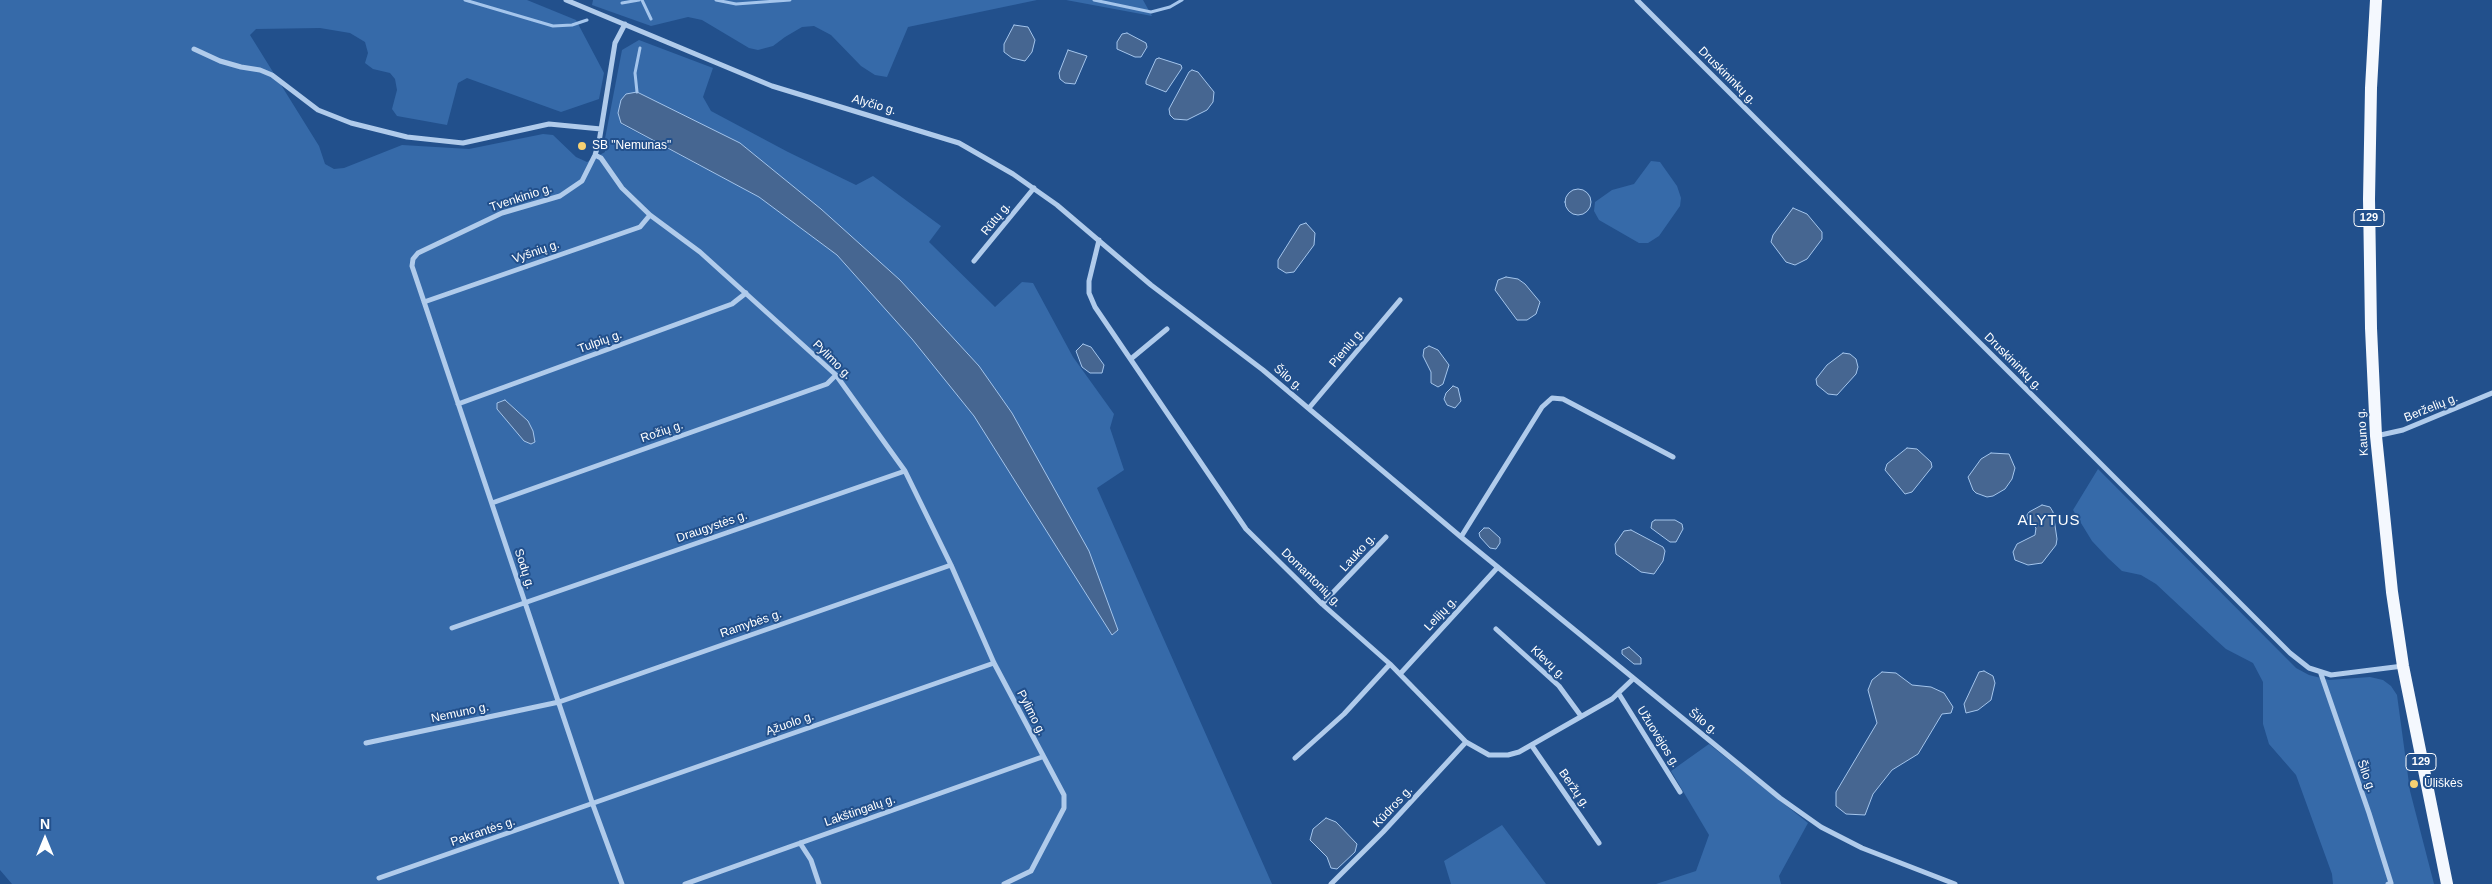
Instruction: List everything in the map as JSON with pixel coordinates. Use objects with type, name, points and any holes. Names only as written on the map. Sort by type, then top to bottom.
[{"type":"main road","name":"Kauno g.","points":[[2376,0],[2371,88],[2369,209],[2371,328],[2376,436],[2391,582],[2403,666],[2440,857],[2447,884]]},
{"type":"street","name":"Alyčio g.","points":[[566,0],[772,86],[959,143],[1014,174],[1099,240]]},
{"type":"street","name":"Druskininkų g.","points":[[1637,0],[2283,646],[2309,668],[2321,674]]},
{"type":"street","points":[[595,155],[616,43],[625,24]]},
{"type":"street","points":[[194,49],[220,61],[260,70],[272,75],[318,110],[351,123],[407,138],[463,143],[549,124],[601,128]]},
{"type":"street","name":"Pylimo g.","points":[[595,155],[601,158],[622,188],[650,215],[700,252],[836,375],[905,471],[994,663],[1042,757],[1064,795],[1064,808],[1031,871],[1004,884]]},
{"type":"street","name":"Tvenkinio g.","points":[[413,259],[418,253],[502,214],[560,196],[572,190],[582,181],[595,155]]},
{"type":"street","name":"Rūtų g.","points":[[974,261],[1034,188]]},
{"type":"street","name":"Vyšnių g.","points":[[424,302],[640,227],[650,215]]},
{"type":"street","name":"Šilo g.","points":[[1099,240],[1151,285],[1310,408],[1460,538],[1780,798],[1821,827],[1862,848],[1955,884]]},
{"type":"street","name":"Domantonių g.","points":[[1099,240],[1089,281],[1090,293],[1095,307],[1132,358],[1246,528],[1322,604],[1390,664],[1466,742],[1489,755],[1508,756],[1532,746],[1619,694],[1632,679]]},
{"type":"street","name":"Sodų g.","points":[[413,259],[412,266],[524,603],[592,804],[622,884]]},
{"type":"street","name":"Tulpių g.","points":[[458,404],[732,304],[746,293]]},
{"type":"street","name":"Pienių g.","points":[[1310,408],[1400,300]]},
{"type":"street","points":[[1132,358],[1167,329]]},
{"type":"street","name":"Rožių g.","points":[[492,503],[827,384],[836,375]]},
{"type":"street","name":"Berželių g.","points":[[2376,436],[2403,430],[2492,393]]},
{"type":"street","points":[[1460,538],[1542,407],[1552,398],[1563,398],[1673,456]]},
{"type":"street","name":"Draugystės g.","points":[[452,628],[905,471]]},
{"type":"street","name":"Lauko g.","points":[[1322,604],[1386,537]]},
{"type":"street","name":"Ramybės g.","points":[[559,702],[950,565]]},
{"type":"street","name":"Lelijų g.","points":[[1400,674],[1498,568]]},
{"type":"street","name":"Klevų g.","points":[[1496,629],[1559,686],[1581,716]]},
{"type":"street","name":"Ąžuolo g.","points":[[592,804],[994,663]]},
{"type":"street","points":[[1295,758],[1344,714],[1390,664]]},
{"type":"street","points":[[2321,674],[2338,674],[2403,666]]},
{"type":"street","name":"Šilo g.","points":[[2321,674],[2391,883],[2388,884]]},
{"type":"street","name":"Užuovėjos g.","points":[[1619,694],[1680,792]]},
{"type":"street","name":"Nemuno g.","points":[[366,744],[559,702]]},
{"type":"street","name":"Kūdros g.","points":[[1331,884],[1383,832],[1466,742]]},
{"type":"street","name":"Beržų g.","points":[[1532,746],[1599,843]]},
{"type":"street","name":"Lakštingalų g.","points":[[685,884],[1042,757]]},
{"type":"street","name":"Pakrantės g.","points":[[379,878],[592,804]]},
{"type":"street","points":[[800,842],[811,860],[819,884]]},
{"type":"shaded area","points":[[0,0],[527,0],[576,20],[604,73],[599,99],[561,112],[467,78],[458,83],[447,125],[397,116],[392,109],[397,90],[395,79],[390,73],[373,69],[365,63],[368,53],[365,42],[350,33],[320,28],[256,29],[250,35],[319,146],[325,164],[334,169],[344,168],[402,145],[469,149],[543,134],[553,135],[576,157],[587,162],[605,152],[604,144],[622,50],[639,40],[713,68],[703,97],[711,111],[788,152],[856,185],[873,176],[941,226],[929,242],[995,307],[1022,282],[1033,283],[1073,357],[1114,414],[1110,428],[1124,470],[1097,488],[1272,884],[12,884],[0,870]],"holes":[[[637,92],[740,143],[821,209],[900,280],[979,366],[1012,413],[1112,635],[974,416],[912,339],[837,255],[759,197],[621,124]]]},
{"type":"shaded area","points":[[593,0],[1037,0],[908,27],[887,77],[875,75],[861,66],[831,35],[814,26],[802,27],[773,46],[758,50],[749,48],[702,20],[688,17],[651,26],[592,5]]},
{"type":"shaded area","points":[[1066,0],[1143,0],[1152,16]]},
{"type":"shaded area","points":[[1014,25],[1028,27],[1035,40],[1032,52],[1025,61],[1012,58],[1004,52],[1004,44]]},
{"type":"shaded area","points":[[1127,33],[1146,43],[1147,47],[1141,57],[1135,57],[1117,49],[1117,42],[1122,34]]},
{"type":"shaded area","points":[[1068,50],[1087,56],[1075,84],[1065,83],[1060,79],[1059,73]]},
{"type":"shaded area","points":[[1159,58],[1181,65],[1182,68],[1166,92],[1146,84],[1156,59]]},
{"type":"shaded area","points":[[1192,70],[1198,72],[1214,92],[1213,102],[1207,110],[1187,120],[1174,119],[1170,115],[1169,109],[1189,72]]},
{"type":"shaded area","points":[[637,92],[740,143],[821,209],[900,280],[979,366],[1012,413],[1089,551],[1118,630],[1112,635],[974,416],[912,339],[837,255],[759,197],[621,123],[618,113],[621,100],[626,94]]},
{"type":"shaded area","points":[[1651,161],[1660,162],[1677,186],[1681,198],[1680,206],[1659,236],[1648,243],[1639,243],[1599,220],[1594,211],[1595,202],[1612,190],[1634,184]]},
{"type":"shaded area","points":[[1578,189],[1587,193],[1591,202],[1587,211],[1578,215],[1569,211],[1565,202],[1569,193]]},
{"type":"shaded area","points":[[1793,208],[1807,214],[1822,232],[1822,239],[1807,259],[1795,265],[1786,262],[1771,242],[1773,235]]},
{"type":"shaded area","points":[[1306,223],[1315,233],[1314,245],[1294,272],[1286,273],[1278,268],[1278,260],[1300,225]]},
{"type":"shaded area","points":[[1506,277],[1518,279],[1525,284],[1540,302],[1536,314],[1527,320],[1517,320],[1495,290],[1498,280]]},
{"type":"shaded area","points":[[1083,344],[1091,347],[1104,365],[1102,373],[1090,373],[1082,367],[1076,351]]},
{"type":"shaded area","points":[[1429,346],[1438,350],[1449,365],[1443,384],[1438,387],[1431,383],[1431,372],[1423,356],[1424,349]]},
{"type":"shaded area","points":[[1843,353],[1850,354],[1856,359],[1858,367],[1856,374],[1837,395],[1828,394],[1817,385],[1816,379],[1827,365]]},
{"type":"shaded area","points":[[1453,386],[1458,388],[1461,401],[1455,408],[1447,405],[1444,399],[1446,393]]},
{"type":"shaded area","points":[[505,400],[528,421],[533,431],[535,442],[531,444],[524,441],[497,409],[497,403]]},
{"type":"shaded area","points":[[1907,448],[1917,449],[1931,462],[1932,467],[1912,492],[1905,494],[1885,470],[1887,464]]},
{"type":"shaded area","points":[[1991,453],[2009,454],[2015,468],[2012,479],[2005,489],[1993,496],[1987,497],[1973,490],[1968,477],[1981,459]]},
{"type":"shaded area","points":[[2098,469],[2296,668],[2309,675],[2329,680],[2370,677],[2383,680],[2391,686],[2397,695],[2410,791],[2434,884],[2333,884],[2332,874],[2296,775],[2269,744],[2263,724],[2263,682],[2253,663],[2226,649],[2156,584],[2141,575],[2122,571],[2092,541],[2073,510]]},
{"type":"shaded area","points":[[2042,505],[2050,507],[2053,512],[2057,539],[2056,545],[2042,563],[2028,565],[2015,560],[2013,552],[2017,544],[2035,535],[2036,528],[2028,520],[2027,515]]},
{"type":"shaded area","points":[[1655,520],[1675,520],[1682,524],[1683,529],[1676,542],[1670,542],[1651,528],[1652,522]]},
{"type":"shaded area","points":[[1484,528],[1489,528],[1500,538],[1500,543],[1496,549],[1490,548],[1480,537],[1479,533]]},
{"type":"shaded area","points":[[1631,530],[1663,547],[1665,551],[1663,561],[1654,574],[1641,572],[1616,554],[1615,544],[1624,531]]},
{"type":"shaded area","points":[[1629,647],[1641,658],[1641,664],[1634,664],[1622,654],[1622,650]]},
{"type":"shaded area","points":[[1984,671],[1993,676],[1995,683],[1991,700],[1978,710],[1966,713],[1964,704],[1979,672]]},
{"type":"shaded area","points":[[1882,672],[1896,673],[1912,685],[1931,687],[1944,693],[1953,707],[1951,713],[1942,714],[1918,754],[1892,770],[1873,794],[1865,815],[1846,814],[1836,806],[1836,792],[1877,723],[1868,690],[1872,680]]},
{"type":"shaded area","points":[[1709,744],[1808,823],[1779,876],[1781,884],[1656,884],[1696,871],[1709,835],[1671,771]]},
{"type":"shaded area","points":[[1326,818],[1336,822],[1357,844],[1355,852],[1337,869],[1331,868],[1327,857],[1310,840],[1313,829]]},
{"type":"shaded area","points":[[1502,825],[1546,884],[1451,884],[1444,861]]},
{"type":"waterway","points":[[465,0],[553,26],[572,25],[587,20]]},
{"type":"waterway","points":[[622,3],[639,0]]},
{"type":"waterway","points":[[642,0],[651,19]]},
{"type":"waterway","points":[[716,0],[736,4],[790,0]]},
{"type":"waterway","points":[[1094,0],[1151,12],[1170,7],[1182,0]]},
{"type":"waterway","points":[[637,92],[635,73],[640,48]]},
{"type":"place","name":"SB \"Nemunas\"","points":[[582,146]]},
{"type":"place","name":"Ūliškės","points":[[2414,784]]},
{"type":"district","name":"ALYTUS","points":[[2049,521]]}]
